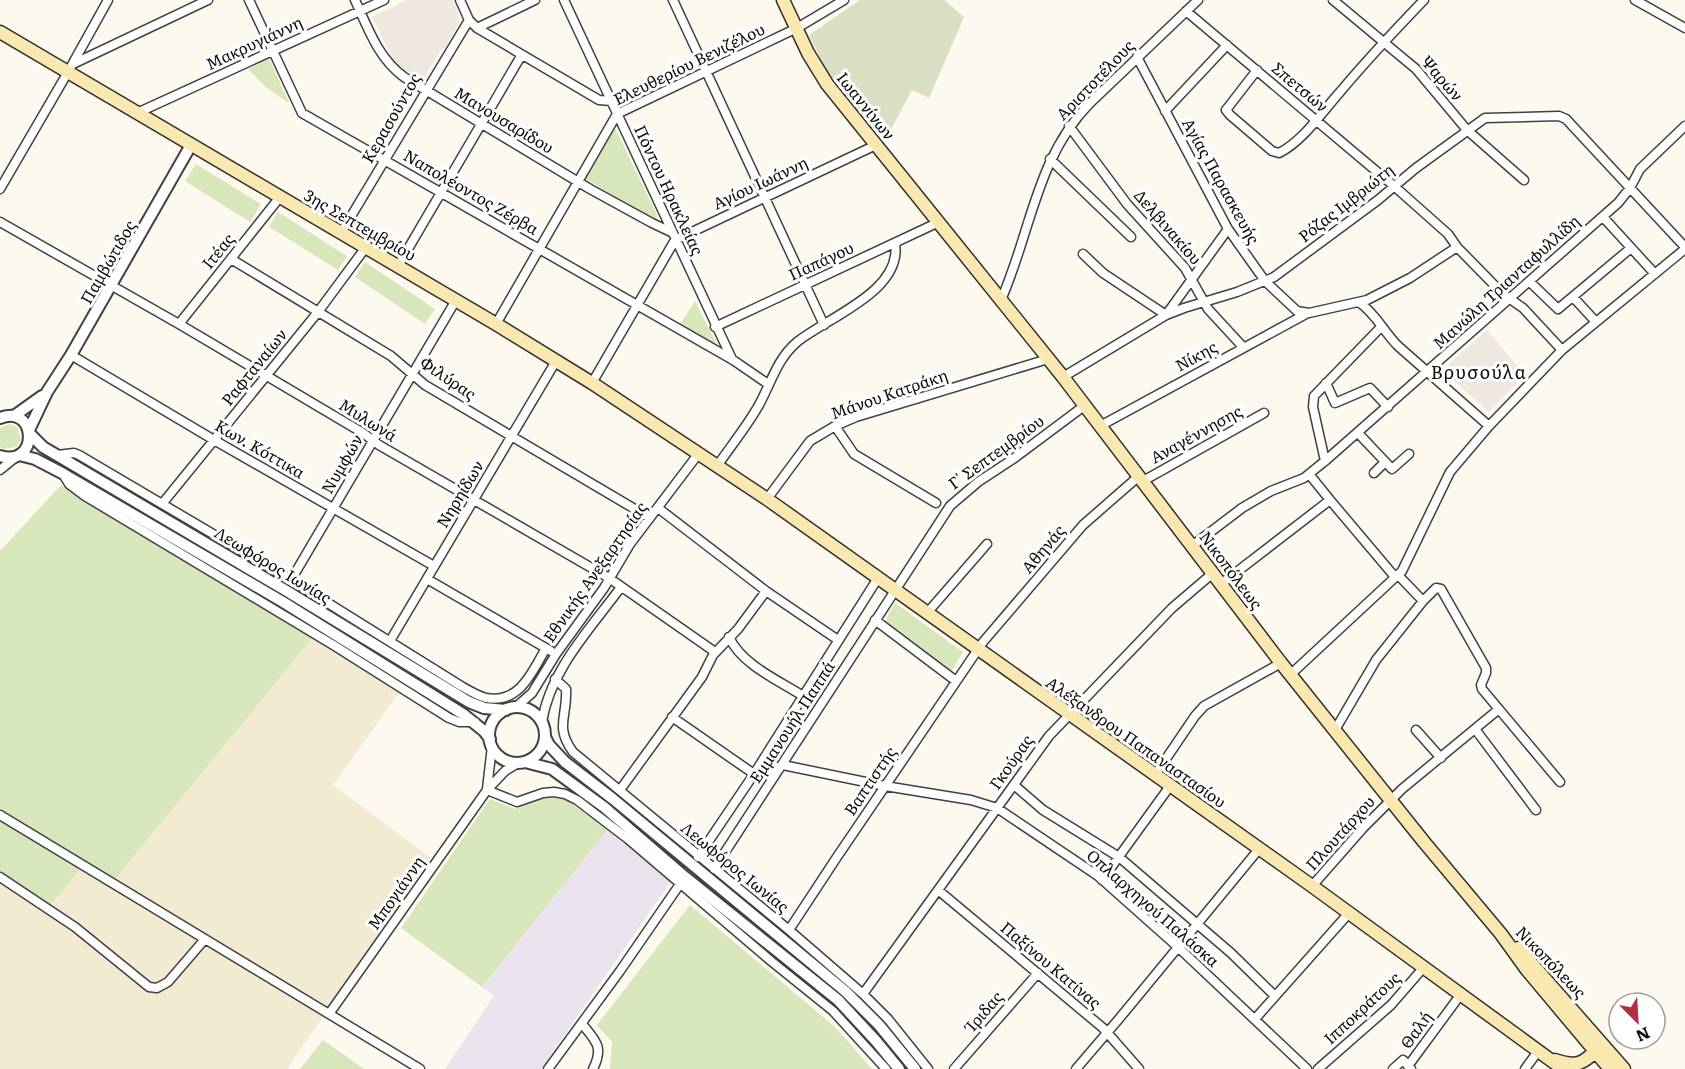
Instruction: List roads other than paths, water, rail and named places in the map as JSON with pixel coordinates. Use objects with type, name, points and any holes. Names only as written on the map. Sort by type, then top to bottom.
[{"type":"main road","name":"Ιωαννίνων","points":[[783,0],[827,84],[939,222]]},
{"type":"main road","name":"3ης Σεπτεμβρίου","points":[[0,32],[71,68],[137,113],[496,324],[699,453]]},
{"type":"main road","name":"Νικοπόλεως","points":[[939,222],[1141,478],[1290,675],[1390,800],[1501,934],[1525,955],[1600,1048],[1606,1064],[1624,1069]]},
{"type":"main road","name":"Αλέξανδρου Παπαναστασίου","points":[[699,453],[1312,886],[1559,1064]]},
{"type":"main road","name":"Νικοπόλεως","points":[[1501,934],[1510,950],[1584,1039],[1600,1048]]},
{"type":"main road","points":[[1559,1064],[1578,1057],[1583,1049],[1584,1039]]},
{"type":"main road","points":[[1559,1064],[1577,1065],[1600,1048]]},
{"type":"street","points":[[0,189],[108,0]]},
{"type":"street","points":[[71,68],[208,0]]},
{"type":"street","name":"Ναπολέοντος Ζέρβα","points":[[249,0],[302,113],[733,360],[768,384]]},
{"type":"street","name":"Μανουσαρίδου","points":[[355,0],[387,62],[398,72],[578,182],[673,236]]},
{"type":"street","name":"Μακρυγιάννη","points":[[137,113],[384,0]]},
{"type":"street","points":[[460,0],[469,20],[477,28],[521,56],[599,99],[611,101]]},
{"type":"street","points":[[477,28],[535,0]]},
{"type":"street","name":"Πόντου Ηρακλείας","points":[[564,0],[715,327],[733,360]]},
{"type":"street","points":[[673,0],[824,325]]},
{"type":"street","name":"Ελευθερίου Βενιζέλου","points":[[496,324],[617,114],[797,28],[844,0]]},
{"type":"street","name":"Αριστοτέλους","points":[[1001,300],[1050,159],[1069,126],[1137,57],[1198,0]]},
{"type":"street","name":"Ψαρών","points":[[1333,0],[1422,74],[1467,130],[1524,180]]},
{"type":"street","points":[[1257,70],[1227,107],[1230,115],[1277,153],[1293,143],[1316,120],[1424,0]]},
{"type":"street","points":[[1635,0],[1685,28]]},
{"type":"street","name":"Σπετσών","points":[[1186,11],[1448,234],[1456,247],[1495,286],[1522,308],[1562,350]]},
{"type":"street","name":"Κερασούντος","points":[[341,233],[469,20]]},
{"type":"street","points":[[1165,111],[1227,45]]},
{"type":"street","points":[[398,266],[521,56]]},
{"type":"street","name":"Αγίας Παρασκευής","points":[[1137,57],[1228,229],[1265,281],[1294,310],[1306,313]]},
{"type":"street","name":"Ρόζας Ιμβριώτη","points":[[1063,378],[1166,315],[1265,281],[1300,259],[1467,130],[1490,117],[1559,116],[1570,122],[1685,248]]},
{"type":"street","name":"Δελβινακίου","points":[[1069,126],[1122,197],[1180,262],[1204,302],[1243,347]]},
{"type":"street","name":"Μανώλη Τριανταφυλλίδη","points":[[1192,546],[1252,502],[1309,474],[1358,433],[1603,217],[1622,199],[1640,169],[1685,126]]},
{"type":"street","name":"Παμβώτιδος","points":[[17,456],[27,446],[29,432],[46,392],[71,355],[191,145]]},
{"type":"street","name":"Αγίου Ιωάννη","points":[[673,236],[765,197],[876,145]]},
{"type":"street","points":[[1050,159],[1131,237]]},
{"type":"street","name":"Ιτέας","points":[[179,324],[280,197]]},
{"type":"street","points":[[1603,217],[1655,274]]},
{"type":"street","name":"Μυλωνά","points":[[0,222],[179,324],[609,578],[715,652]]},
{"type":"street","name":"Παπάγου","points":[[715,327],[939,222]]},
{"type":"street","points":[[1083,254],[1103,273],[1166,315],[1228,229]]},
{"type":"street","points":[[592,383],[673,236]]},
{"type":"street","points":[[717,466],[754,413],[768,384],[791,348],[882,282],[895,262],[897,253],[895,243]]},
{"type":"street","points":[[1306,313],[1360,303],[1410,278],[1456,247]]},
{"type":"street","name":"Ραφταναίων","points":[[162,504],[318,312],[366,248]]},
{"type":"street","points":[[1530,282],[1558,309],[1631,248]]},
{"type":"street","points":[[1290,675],[1397,576],[1408,562],[1450,472],[1488,426],[1562,350],[1685,248]]},
{"type":"street","name":"Φιλύρας","points":[[231,259],[391,356],[425,385],[650,518]]},
{"type":"street","points":[[1573,297],[1596,322]]},
{"type":"street","name":"Νυμφών","points":[[291,580],[456,300]]},
{"type":"street","points":[[1360,303],[1373,313],[1381,327],[1398,346],[1488,426]]},
{"type":"street","name":"Νίκης","points":[[1100,426],[1306,313]]},
{"type":"street","points":[[1325,461],[1313,403],[1314,396],[1381,327]]},
{"type":"street","name":"Κων. Κόττικα","points":[[71,355],[434,566]]},
{"type":"street","name":"Μάνου Κατράκη","points":[[767,499],[810,441],[835,426],[856,417],[1048,359]]},
{"type":"street","name":"Νηρηίδων","points":[[390,641],[556,361]]},
{"type":"street","points":[[1326,383],[1335,403],[1370,388],[1388,407]]},
{"type":"street","name":"Παμβώτιδος","points":[[5,416],[34,403],[46,392]]},
{"type":"street","name":"Γ' Σεπτεμβρίου","points":[[895,590],[957,498],[1084,406]]},
{"type":"street","name":"Αναγέννησης","points":[[1141,478],[1264,413]]},
{"type":"street","name":"Λεωφόρος Ιωνίας","points":[[5,416],[23,421],[38,443],[57,455],[469,702],[484,708],[531,711],[542,722],[545,737],[557,755],[695,861],[714,869],[789,930],[863,994],[888,1019],[928,1069]]},
{"type":"street","points":[[835,426],[854,454],[936,503]]},
{"type":"street","points":[[1358,433],[1392,469],[1409,454]]},
{"type":"street","points":[[57,455],[74,453],[79,455],[291,580],[460,686],[484,698],[508,696],[521,688],[546,648]]},
{"type":"street","name":"Εθνικής Ανεξαρτησίας","points":[[511,708],[532,693],[630,544],[699,453]]},
{"type":"street","name":"Λεωφόρος Ιωνίας","points":[[0,456],[34,459],[62,473],[292,608],[475,722],[502,758],[552,769],[567,779],[604,807],[682,880],[838,1000],[899,1069]]},
{"type":"street","points":[[0,470],[17,456]]},
{"type":"street","points":[[1374,472],[1385,462]]},
{"type":"street","points":[[1309,474],[1397,576],[1423,601]]},
{"type":"street","name":"Αθηνάς","points":[[978,650],[1083,525],[1141,478]]},
{"type":"street","points":[[1221,584],[1330,500]]},
{"type":"street","points":[[658,508],[766,591],[838,640]]},
{"type":"street","points":[[927,613],[987,544]]},
{"type":"street","name":"Γκούρας","points":[[863,994],[1049,736],[1172,608],[1213,573]]},
{"type":"street","name":"Εμμανουήλ Παππά","points":[[695,861],[754,774],[878,578]]},
{"type":"street","points":[[427,579],[556,654]]},
{"type":"street","name":"Εθνικής Ανεξαρτησίας","points":[[542,722],[544,705],[555,680],[621,587]]},
{"type":"street","points":[[1335,730],[1372,666],[1423,601],[1436,588],[1441,589],[1486,668],[1481,684],[1560,782]]},
{"type":"street","name":"Εμμανουήλ Παππά","points":[[714,869],[895,590]]},
{"type":"street","points":[[620,790],[702,677],[715,652],[742,625],[766,591]]},
{"type":"street","points":[[875,620],[956,681]]},
{"type":"street","points":[[729,637],[741,656],[803,696]]},
{"type":"street","name":"Βαπτιστής","points":[[789,930],[978,650]]},
{"type":"street","points":[[1155,775],[1204,706],[1281,663]]},
{"type":"street","name":"Λεωφόρος Ιωνίας","points":[[555,680],[566,689],[562,713],[563,734],[566,742],[582,760],[620,790],[695,861]]},
{"type":"street","points":[[491,743],[493,722],[511,708]]},
{"type":"street","name":"Πλουτάρχου","points":[[1312,886],[1390,800],[1499,709]]},
{"type":"street","points":[[672,717],[754,774],[783,765]]},
{"type":"street","points":[[1475,729],[1536,810]]},
{"type":"street","points":[[1416,730],[1441,758]]},
{"type":"street","points":[[521,762],[539,752],[545,737]]},
{"type":"street","name":"Μπογιάννη","points":[[487,790],[491,743]]},
{"type":"street","name":"Μπογιάννη","points":[[329,1014],[487,790],[505,771],[521,762]]},
{"type":"street","name":"Οπλαρχηγού Παλάσκα","points":[[783,765],[885,786],[970,800],[997,808],[1102,880],[1179,948],[1307,1069]]},
{"type":"street","name":"Οπλαρχηγού Παλάσκα","points":[[1014,785],[1043,810],[1119,857],[1244,965],[1275,996]]},
{"type":"street","points":[[1102,880],[1170,786]]},
{"type":"street","points":[[487,790],[517,802],[543,793],[554,792],[571,797],[682,880],[833,1011],[886,1069]]},
{"type":"street","points":[[0,815],[420,1069]]},
{"type":"street","points":[[1076,1069],[1179,948],[1259,849]]},
{"type":"street","points":[[695,861],[845,991],[879,1025],[915,1069]]},
{"type":"street","points":[[0,877],[75,927],[149,987],[157,988],[165,985],[205,939]]},
{"type":"street","points":[[548,1069],[682,880]]},
{"type":"street","name":"Παξίνου Κατίνας","points":[[938,890],[1108,1032],[1138,1069]]},
{"type":"street","points":[[1255,1019],[1349,913]]},
{"type":"street","name":"Ιπποκράτους","points":[[1318,1069],[1392,1005],[1424,967]]},
{"type":"street","name":"Ίριδας","points":[[954,1069],[1038,972]]},
{"type":"street","name":"Θαλή","points":[[1393,1069],[1403,1060],[1410,1068],[1461,994]]},
{"type":"street","points":[[582,1024],[598,1046],[599,1054],[593,1069]]},
{"type":"street","points":[[1525,1069],[1539,1050]]},
{"type":"district","name":"Βρυσούλα","points":[[1479,373]]}]
